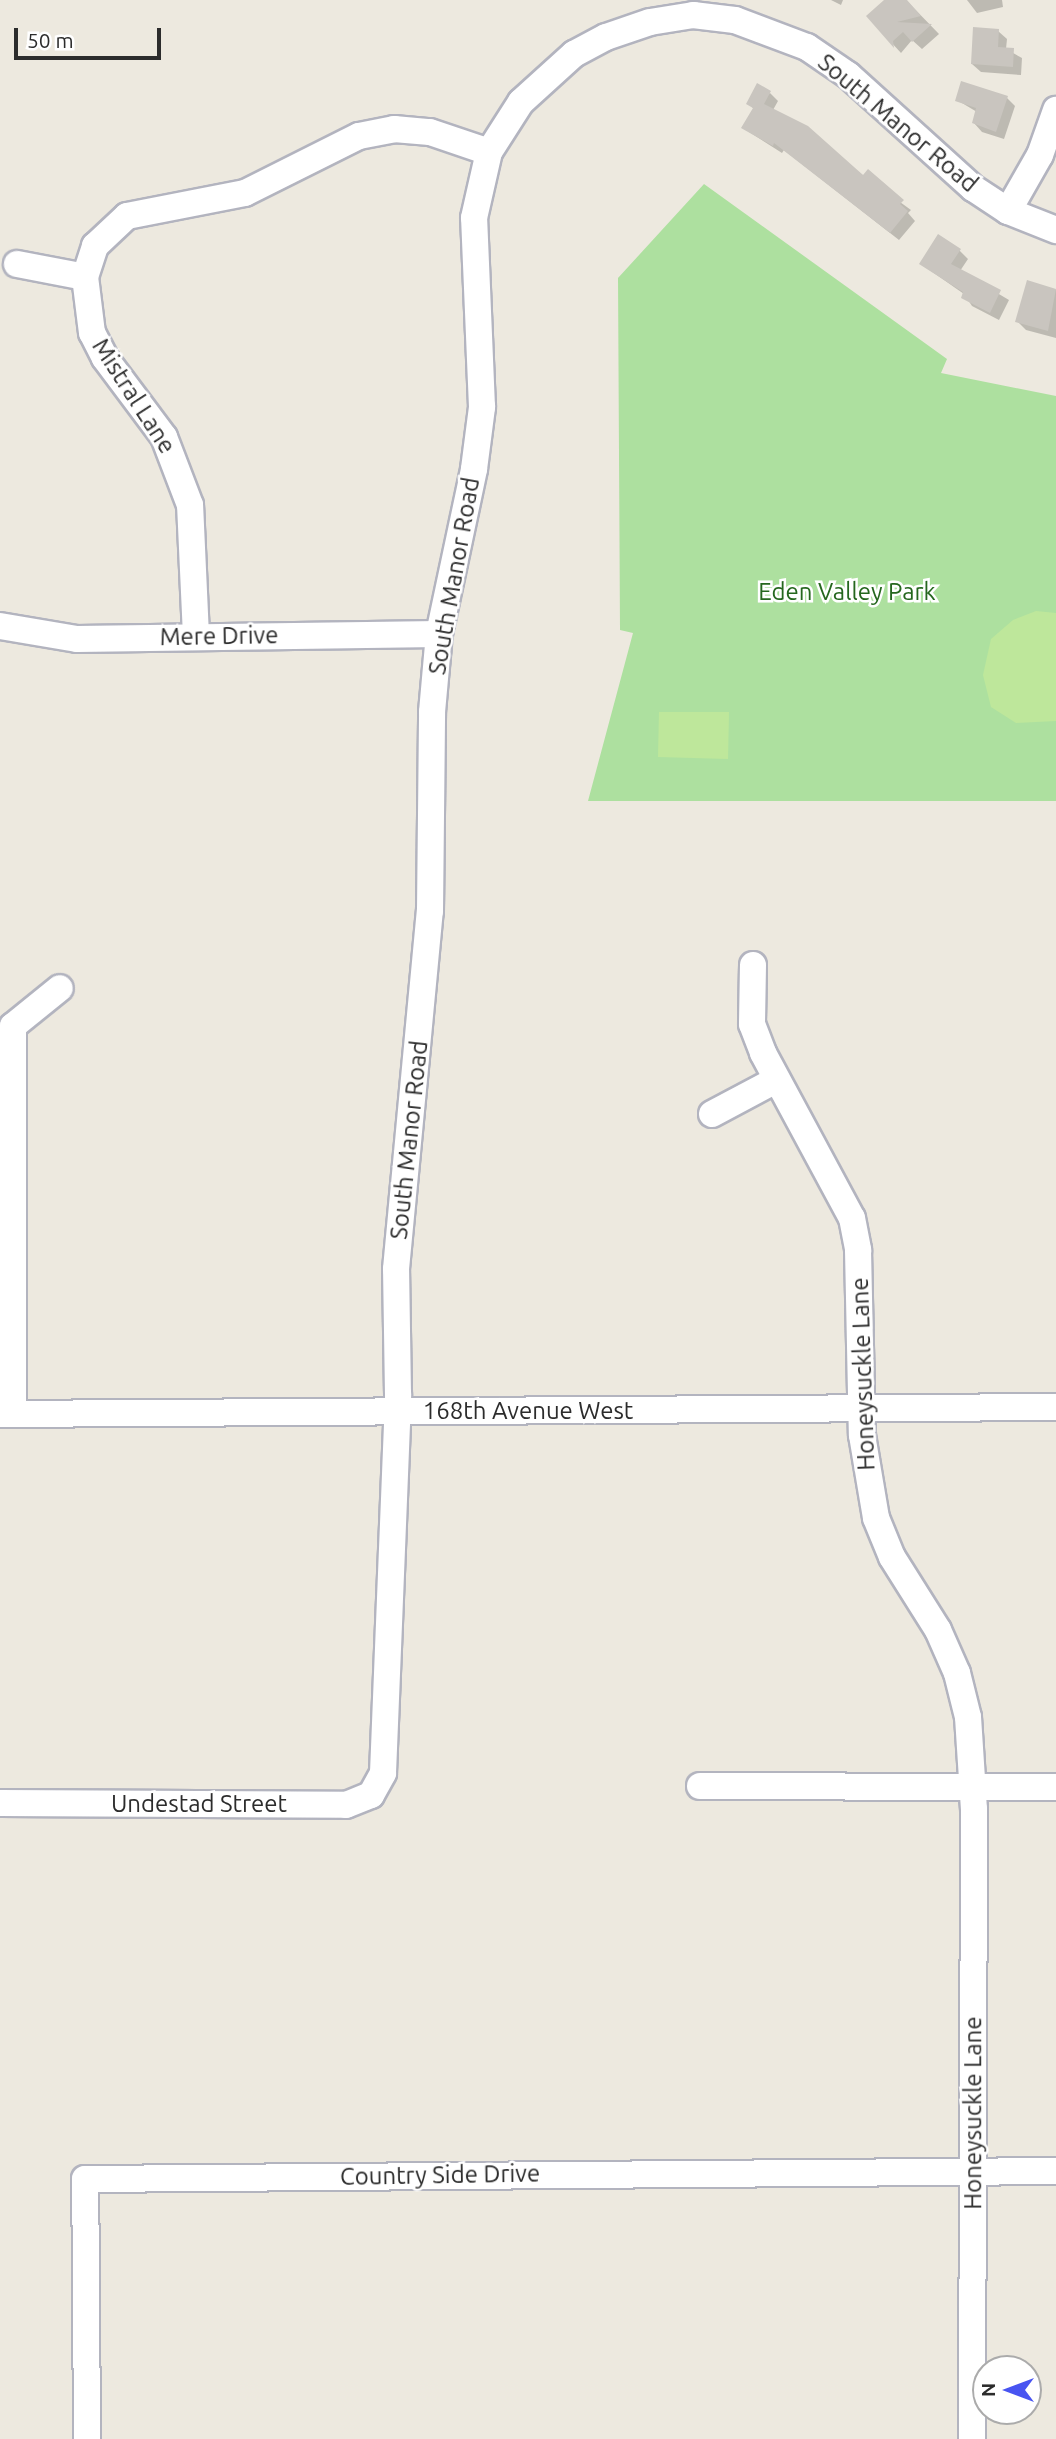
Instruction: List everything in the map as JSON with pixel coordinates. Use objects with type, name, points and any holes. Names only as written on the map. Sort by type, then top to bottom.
[{"type":"street","name":"South Manor Road","points":[[383,1773],[397,1412],[396,1269],[430,911],[432,712],[439,634],[474,468],[482,407],[472,243],[489,152],[521,102],[574,54],[650,22],[693,15],[745,23],[807,47],[848,75],[973,188],[1008,211],[1056,230]]},
{"type":"street","points":[[1008,211],[1040,155],[1056,110]]},
{"type":"street","name":"Mistral Lane","points":[[196,636],[195,539],[179,467],[145,407],[105,358],[92,333],[85,277],[95,246],[127,216],[245,193],[359,136],[394,130],[430,132],[489,152]]},
{"type":"street","points":[[17,264],[85,277]]},
{"type":"street","name":"Mere Drive","points":[[0,626],[76,639],[439,634]]},
{"type":"street","name":"Honeysuckle Lane","points":[[753,965],[752,1024],[774,1081],[852,1218],[859,1261],[861,1408],[866,1477],[876,1518],[892,1556],[938,1630],[957,1673],[968,1717],[972,1787],[972,2439]]},
{"type":"street","points":[[6,1414],[6,1025],[60,988]]},
{"type":"street","points":[[712,1114],[774,1081]]},
{"type":"street","name":"168th Avenue West","points":[[6,1414],[1056,1407]]},
{"type":"street","name":"Undestad Street","points":[[0,1803],[346,1805],[371,1796],[383,1773]]},
{"type":"street","points":[[700,1786],[1056,1787]]},
{"type":"street","name":"Country Side Drive","points":[[87,2439],[85,2179],[1056,2171]]},
{"type":"green space","name":"Eden Valley Park","points":[[704,184],[947,359],[941,373],[1056,396],[1056,801],[588,801],[633,633],[620,630],[618,278]]},
{"type":"green space","points":[[1036,611],[1056,613],[1056,721],[1016,723],[991,707],[983,675],[991,639],[1013,620]]},
{"type":"green space","points":[[659,712],[729,712],[728,759],[658,757]]},
{"type":"building","points":[[884,0],[907,0],[921,16],[897,22],[932,24],[912,42],[903,32],[893,41],[894,48],[866,16]]},
{"type":"building","points":[[973,27],[999,29],[998,47],[1014,48],[1013,67],[971,64]]},
{"type":"building","points":[[961,81],[1008,96],[996,132],[972,123],[976,108],[955,101]]},
{"type":"building","points":[[757,83],[771,91],[764,104],[808,126],[863,175],[868,169],[904,200],[900,204],[908,211],[890,233],[774,143],[773,146],[741,128],[753,108],[746,104]]},
{"type":"building","points":[[938,234],[961,249],[951,264],[1001,290],[990,313],[961,298],[963,292],[919,264]]},
{"type":"building","points":[[1027,280],[1056,289],[1048,331],[1015,322]]}]
